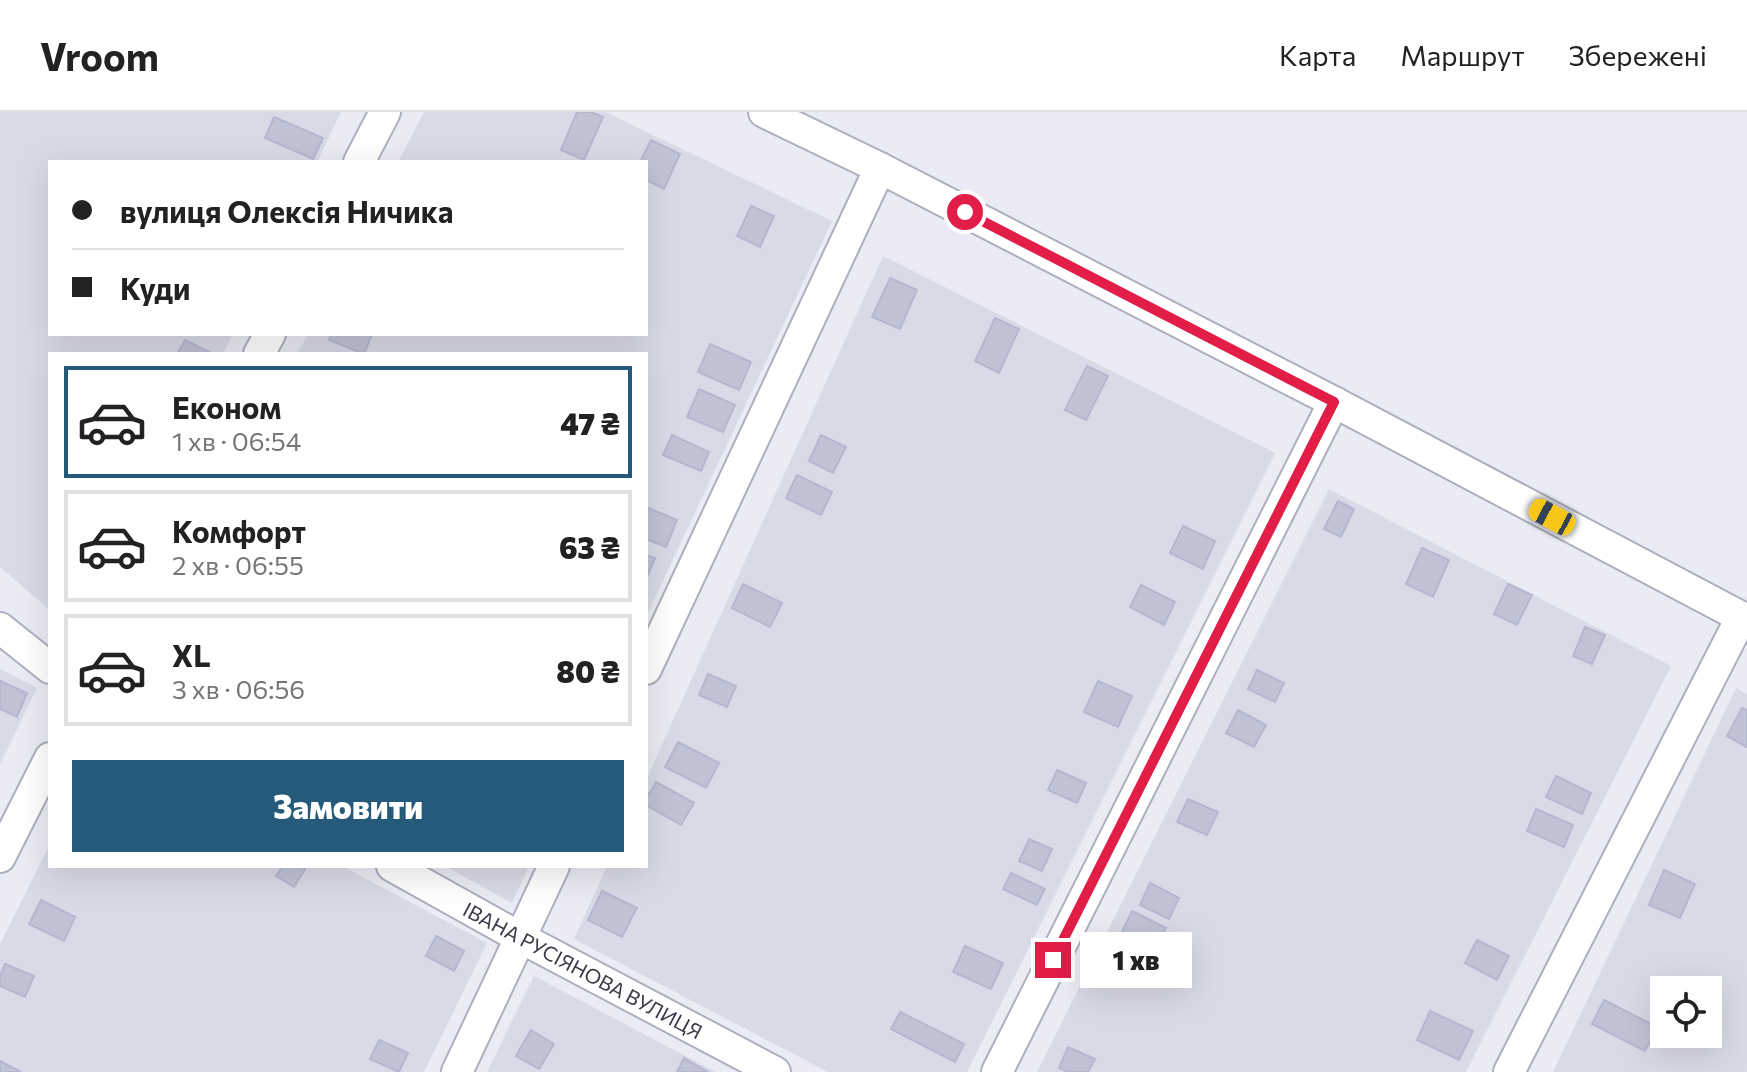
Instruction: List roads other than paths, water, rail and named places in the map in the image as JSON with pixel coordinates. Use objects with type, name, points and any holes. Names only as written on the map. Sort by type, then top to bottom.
[{"type":"street","points":[[360,160],[385,112]]},
{"type":"street","points":[[764,112],[880,168],[1334,402],[1744,619],[1509,1072]]},
{"type":"street","points":[[648,665],[880,168]]},
{"type":"street","points":[[997,1072],[1334,402]]},
{"type":"street","points":[[0,628],[48,666]]},
{"type":"street","points":[[0,857],[48,762]]},
{"type":"street","name":"ІВАНА РУСІЯНОВА ВУЛИЦЯ","points":[[396,868],[775,1072]]},
{"type":"street","points":[[457,1072],[553,868]]}]
